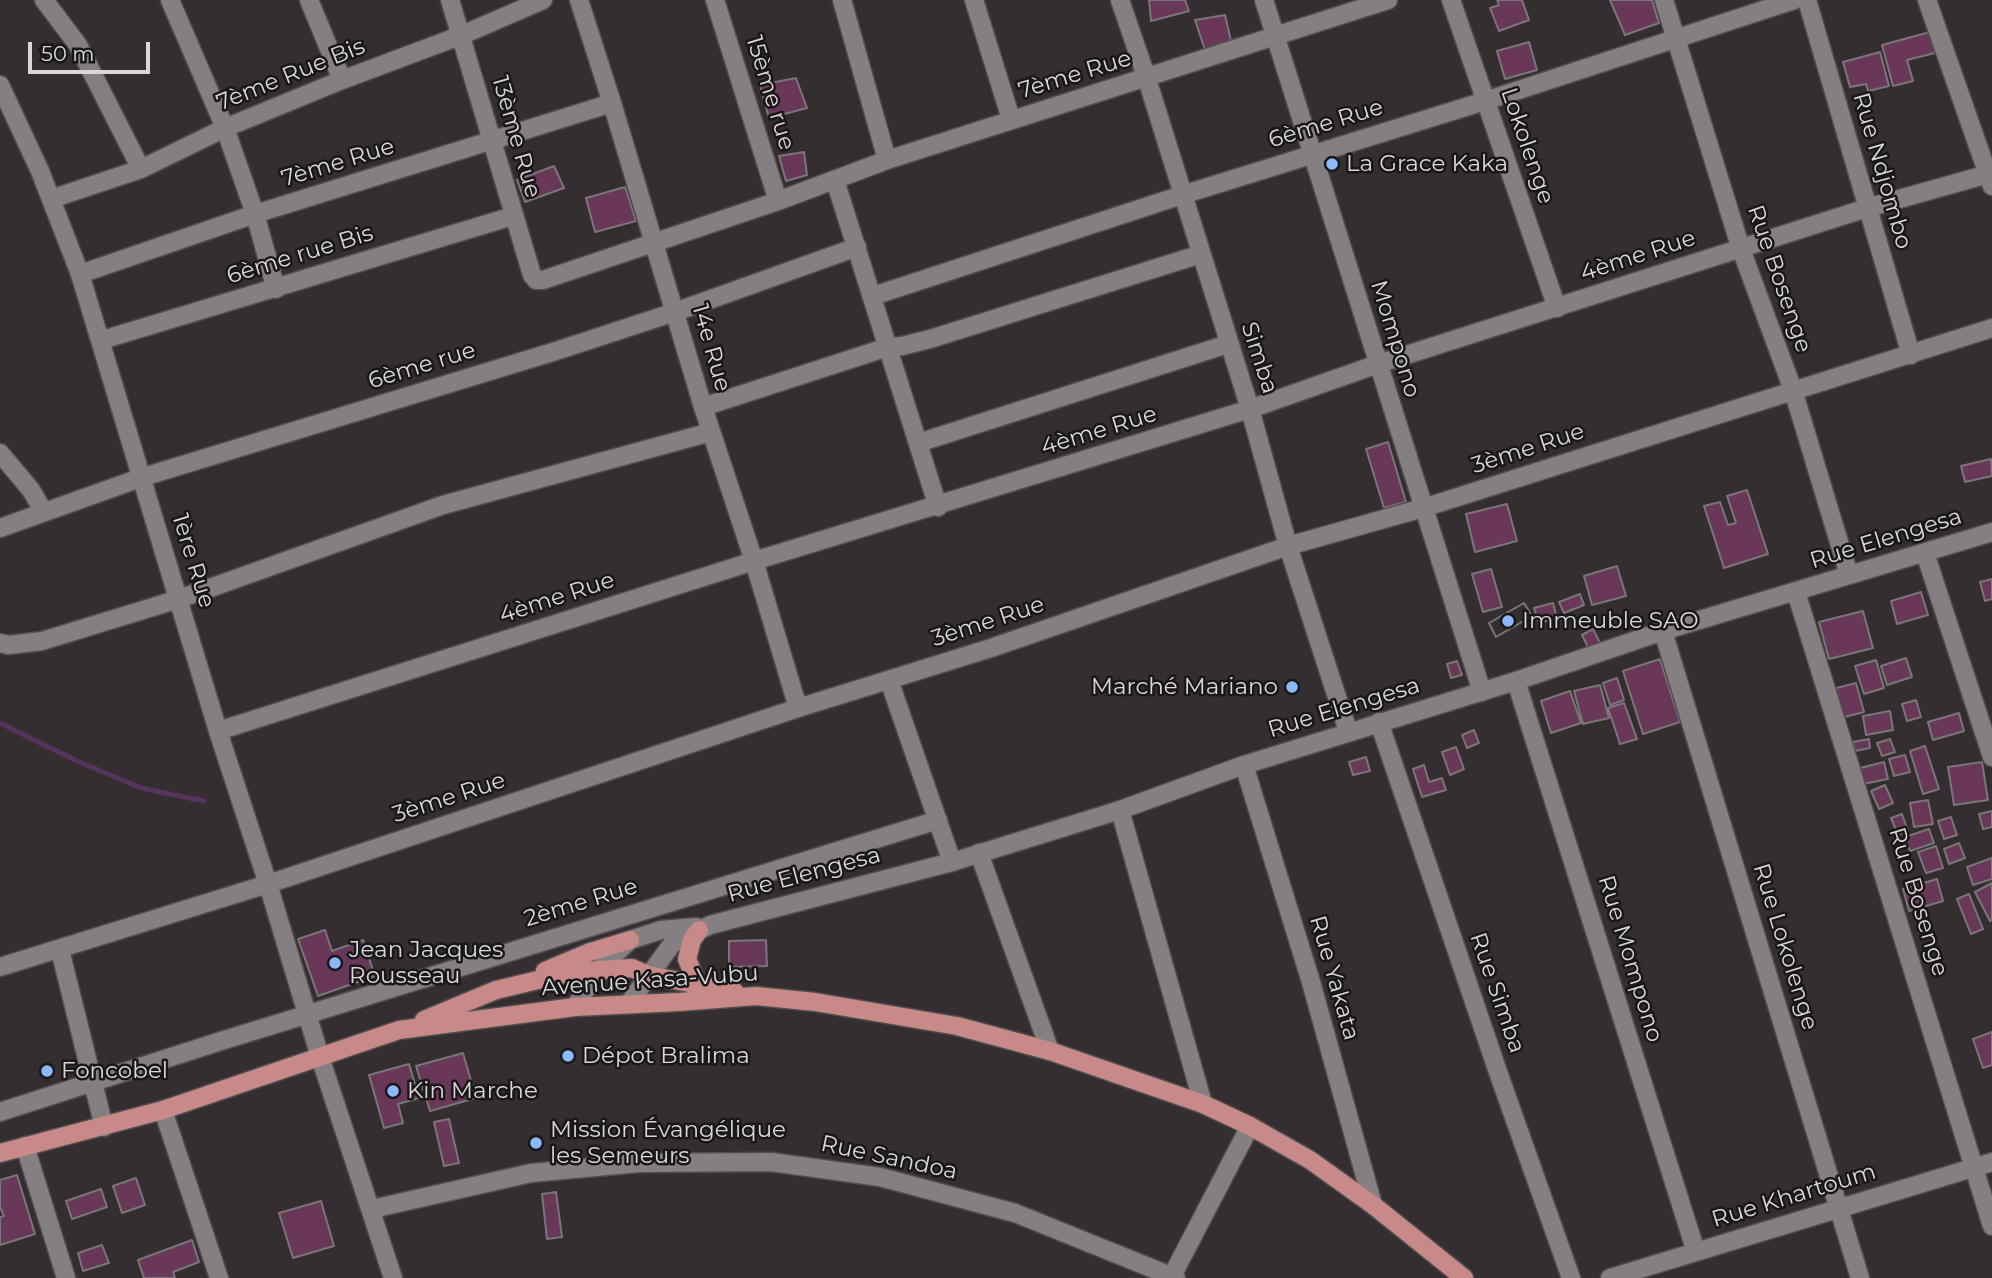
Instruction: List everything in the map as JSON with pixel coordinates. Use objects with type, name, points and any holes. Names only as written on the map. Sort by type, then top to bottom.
[{"type":"main road","points":[[697,983],[687,958],[692,940],[704,927]]},
{"type":"main road","points":[[399,1030],[510,987],[590,952],[630,940]]},
{"type":"main road","points":[[510,987],[559,975],[632,968],[649,975],[756,996]]},
{"type":"main road","name":"Avenue Kasa-Vubu","points":[[0,1153],[163,1110],[399,1030],[575,1007],[756,996],[815,1002],[957,1026],[1050,1051],[1203,1104],[1250,1126],[1310,1160],[1373,1205],[1464,1278]]},
{"type":"street","points":[[44,0],[78,45],[141,169]]},
{"type":"street","points":[[170,0],[225,128],[255,214],[276,289]]},
{"type":"street","points":[[309,0],[342,80]]},
{"type":"street","name":"13ème Rue","points":[[450,0],[532,275],[536,280],[543,280]]},
{"type":"street","name":"7ème Rue Bis","points":[[51,199],[141,169],[225,128],[462,35],[543,0]]},
{"type":"street","name":"14e Rue","points":[[579,0],[703,407],[799,708]]},
{"type":"street","name":"15ème rue","points":[[715,0],[778,201]]},
{"type":"street","points":[[842,0],[887,160]]},
{"type":"street","points":[[974,0],[1011,119]]},
{"type":"street","name":"Simba","points":[[1120,0],[1250,409],[1288,547],[1348,732]]},
{"type":"street","name":"Mompono","points":[[1264,0],[1482,692]]},
{"type":"street","name":"7ème Rue","points":[[543,280],[778,201],[887,160],[1388,0]]},
{"type":"street","name":"Lokolenge","points":[[1451,0],[1558,308]]},
{"type":"street","name":"Rue Bosenge","points":[[1664,0],[1741,249],[1793,390],[1849,575]]},
{"type":"street","name":"6ème Rue","points":[[873,296],[1794,0]]},
{"type":"street","name":"Rue Ndjombo","points":[[1807,0],[1911,355]]},
{"type":"street","points":[[1927,0],[1991,178]]},
{"type":"street","name":"1ère Rue","points":[[0,85],[51,199],[102,340],[218,731],[320,1057],[393,1278]]},
{"type":"street","name":"7ème Rue","points":[[80,274],[255,214],[612,103]]},
{"type":"street","name":"4ème Rue","points":[[218,731],[754,561],[938,507],[1250,409],[1377,364],[1867,208],[1991,178]]},
{"type":"street","points":[[835,180],[938,507]]},
{"type":"street","name":"6ème rue Bis","points":[[102,340],[513,216]]},
{"type":"street","name":"6ème rue","points":[[0,528],[142,477],[676,312],[857,247]]},
{"type":"street","points":[[703,407],[888,347],[930,339],[1201,254]]},
{"type":"street","name":"3ème Rue","points":[[0,967],[268,884],[799,708],[1004,644],[1288,547],[1423,508],[1992,328]]},
{"type":"street","points":[[919,443],[1228,344]]},
{"type":"street","points":[[0,643],[8,645],[42,641],[179,599],[443,505],[711,432]]},
{"type":"street","points":[[0,453],[26,483],[44,512]]},
{"type":"street","name":"Rue Elengesa","points":[[704,927],[953,862],[1120,810],[1244,765],[1482,692],[1663,631],[1992,532]]},
{"type":"street","points":[[1925,553],[1992,757]]},
{"type":"street","name":"Rue Bosenge","points":[[1796,592],[1992,1226]]},
{"type":"street","name":"Rue Lokolenge","points":[[1663,631],[1860,1278]]},
{"type":"street","points":[[890,680],[953,862]]},
{"type":"street","name":"Rue Mompono","points":[[1516,681],[1696,1251]]},
{"type":"street","name":"Rue Simba","points":[[1379,722],[1571,1278]]},
{"type":"street","name":"Rue Yakata","points":[[1244,765],[1311,982],[1373,1205]]},
{"type":"street","points":[[1120,810],[1203,1104]]},
{"type":"street","name":"2ème Rue","points":[[0,1112],[307,1014],[938,820]]},
{"type":"street","points":[[979,853],[1050,1051]]},
{"type":"street","points":[[575,1007],[598,970],[630,940],[661,930],[704,927]]},
{"type":"street","points":[[629,1003],[673,944],[704,927]]},
{"type":"street","points":[[60,950],[104,1127]]},
{"type":"street","points":[[163,1110],[219,1278]]},
{"type":"street","points":[[1173,1277],[1250,1126]]},
{"type":"street","points":[[25,1146],[66,1278]]},
{"type":"street","name":"Rue Sandoa","points":[[372,1209],[531,1173],[639,1163],[771,1161],[880,1177],[1016,1213],[1173,1277]]},
{"type":"street","name":"Rue Khartoum","points":[[1610,1278],[1992,1162]]},
{"type":"shaded area","points":[[1304,714],[1308,727],[1271,739],[1266,725]]},
{"type":"building","points":[[1149,0],[1185,0],[1189,11],[1151,21]]},
{"type":"building","points":[[1497,0],[1522,0],[1529,20],[1499,31],[1490,8],[1499,5]]},
{"type":"building","points":[[1610,0],[1652,0],[1659,23],[1625,35]]},
{"type":"building","points":[[1225,15],[1232,45],[1206,53],[1195,20]]},
{"type":"building","points":[[1930,32],[1935,53],[1907,60],[1913,81],[1893,86],[1882,45]]},
{"type":"building","points":[[1529,42],[1537,70],[1505,79],[1497,51]]},
{"type":"building","points":[[1880,52],[1889,86],[1868,91],[1866,84],[1850,87],[1843,62]]},
{"type":"building","points":[[796,78],[807,108],[769,118],[760,85]]},
{"type":"building","points":[[804,152],[807,175],[786,181],[779,156]]},
{"type":"building","points":[[554,166],[564,188],[525,202],[517,180]]},
{"type":"building","points":[[625,187],[636,221],[595,232],[586,198]]},
{"type":"building","points":[[1388,442],[1406,502],[1384,508],[1366,449]]},
{"type":"building","points":[[1991,459],[1992,476],[1965,482],[1961,466]]},
{"type":"building","points":[[1747,490],[1768,554],[1724,568],[1704,506],[1720,502],[1728,525],[1736,523],[1727,496]]},
{"type":"building","points":[[1507,504],[1517,541],[1475,552],[1466,514]]},
{"type":"building","points":[[1617,566],[1626,596],[1592,605],[1584,576]]},
{"type":"building","points":[[1491,569],[1502,607],[1483,612],[1472,574]]},
{"type":"building","points":[[1992,579],[1992,599],[1985,601],[1980,582]]},
{"type":"building","points":[[1921,592],[1928,615],[1897,624],[1891,601]]},
{"type":"building","points":[[1580,594],[1584,605],[1564,613],[1559,602]]},
{"type":"building","name":"Immeuble SAO","points":[[1524,603],[1532,616],[1496,637],[1489,623]]},
{"type":"building","name":"Immeuble SAO","points":[[1524,603],[1532,616],[1496,637],[1489,623]]},
{"type":"building","points":[[1553,603],[1557,618],[1539,623],[1534,608]]},
{"type":"building","points":[[1863,611],[1873,648],[1829,659],[1819,622]]},
{"type":"building","points":[[1593,629],[1600,643],[1589,649],[1582,635]]},
{"type":"building","points":[[1906,658],[1912,677],[1887,685],[1881,666]]},
{"type":"building","points":[[1660,659],[1680,722],[1643,734],[1623,671]]},
{"type":"building","points":[[1876,660],[1884,688],[1864,694],[1855,666]]},
{"type":"building","points":[[1457,661],[1462,675],[1451,678],[1447,664]]},
{"type":"building","points":[[1617,678],[1624,700],[1610,705],[1603,683]]},
{"type":"building","points":[[1856,683],[1864,712],[1837,719],[1829,690]]},
{"type":"building","points":[[1600,685],[1609,718],[1583,724],[1574,691]]},
{"type":"building","points":[[1570,691],[1581,723],[1551,733],[1541,701]]},
{"type":"building","points":[[1916,700],[1921,717],[1907,721],[1902,704]]},
{"type":"building","points":[[1624,703],[1637,739],[1620,744],[1608,708]]},
{"type":"building","points":[[1890,711],[1893,730],[1866,735],[1863,716]]},
{"type":"building","points":[[1959,713],[1964,731],[1933,740],[1928,722]]},
{"type":"building","points":[[1474,730],[1479,743],[1467,748],[1462,735]]},
{"type":"building","points":[[1869,739],[1870,748],[1855,751],[1853,742]]},
{"type":"building","points":[[1890,739],[1895,752],[1882,756],[1877,743]]},
{"type":"building","points":[[1925,746],[1939,789],[1923,794],[1910,751]]},
{"type":"building","points":[[1456,747],[1464,769],[1450,775],[1442,752]]},
{"type":"building","points":[[1905,755],[1910,772],[1894,776],[1889,759]]},
{"type":"building","points":[[1366,757],[1370,771],[1353,775],[1349,762]]},
{"type":"building","points":[[1884,762],[1888,779],[1863,784],[1860,768]]},
{"type":"building","points":[[1982,762],[1988,800],[1954,805],[1948,767]]},
{"type":"building","points":[[1424,765],[1429,782],[1442,778],[1446,790],[1422,797],[1413,769]]},
{"type":"building","points":[[1885,785],[1893,803],[1879,809],[1871,791]]},
{"type":"building","points":[[1928,800],[1933,824],[1914,827],[1910,803]]},
{"type":"building","points":[[1992,811],[1992,827],[1983,829],[1979,814]]},
{"type":"building","points":[[1902,814],[1908,831],[1898,835],[1891,818]]},
{"type":"building","points":[[1951,817],[1957,835],[1944,839],[1938,821]]},
{"type":"building","points":[[1929,829],[1934,843],[1910,851],[1905,837]]},
{"type":"building","points":[[1959,843],[1965,858],[1949,864],[1944,849]]},
{"type":"building","points":[[1936,846],[1943,868],[1926,873],[1918,852]]},
{"type":"building","points":[[1992,858],[1992,879],[1973,885],[1967,867]]},
{"type":"building","points":[[1937,879],[1943,901],[1909,911],[1903,889]]},
{"type":"building","points":[[1992,883],[1992,920],[1990,921],[1975,892]]},
{"type":"building","points":[[1969,894],[1983,929],[1971,934],[1957,899]]},
{"type":"building","points":[[325,930],[332,951],[363,940],[375,976],[318,996],[298,939]]},
{"type":"building","points":[[766,940],[767,966],[729,967],[729,941]]},
{"type":"building","points":[[1992,1032],[1992,1065],[1983,1068],[1973,1039]]},
{"type":"building","points":[[463,1053],[476,1098],[430,1111],[416,1066]]},
{"type":"building","points":[[409,1064],[419,1098],[398,1104],[403,1123],[384,1128],[369,1075]]},
{"type":"building","points":[[449,1119],[459,1163],[444,1166],[434,1122]]},
{"type":"building","points":[[17,1175],[35,1234],[0,1245],[0,1217],[4,1216],[0,1207],[0,1180]]},
{"type":"building","points":[[136,1178],[145,1205],[122,1213],[113,1186]]},
{"type":"building","points":[[101,1189],[107,1207],[72,1219],[66,1201]]},
{"type":"building","points":[[556,1192],[562,1237],[547,1239],[542,1194]]},
{"type":"building","points":[[321,1201],[334,1246],[293,1258],[279,1213]]},
{"type":"building","points":[[192,1240],[199,1262],[173,1272],[175,1278],[144,1278],[138,1260]]},
{"type":"building","points":[[102,1245],[109,1263],[83,1271],[78,1253]]},
{"type":"waterway","points":[[0,723],[77,761],[141,788],[204,801]]},
{"type":"place","name":"La Grace Kaka","points":[[1332,164]]},
{"type":"place","name":"Immeuble SAO","points":[[1508,621]]},
{"type":"place","name":"Marché Mariano","points":[[1292,687]]},
{"type":"place","name":"Jean Jacques Rousseau","points":[[335,963]]},
{"type":"place","name":"Dépot Bralima","points":[[568,1056]]},
{"type":"place","name":"Foncobel","points":[[47,1071]]},
{"type":"place","name":"Kin Marche","points":[[393,1091]]},
{"type":"place","name":"Mission Évangélique les Semeurs","points":[[536,1143]]}]
